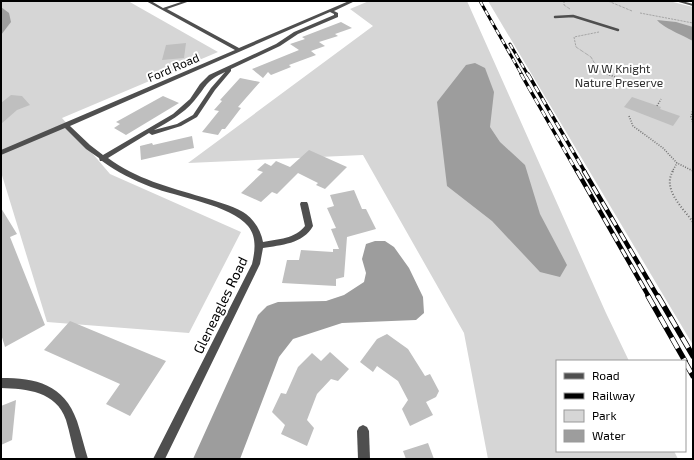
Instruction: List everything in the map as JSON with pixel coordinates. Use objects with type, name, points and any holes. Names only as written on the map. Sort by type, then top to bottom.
[{"type":"street","points":[[148,1],[239,50]]},
{"type":"street","points":[[163,9],[188,1]]},
{"type":"street","name":"Ford Road","points":[[1,153],[353,1]]},
{"type":"street","points":[[677,1],[693,5]]},
{"type":"street","points":[[102,159],[175,115],[192,100],[202,84],[212,76],[278,45],[296,33],[336,16],[336,13],[331,11]]},
{"type":"street","points":[[142,135],[175,127],[195,116],[213,89],[233,66]]},
{"type":"street","name":"Gleneagles Road","points":[[66,125],[102,159],[135,178],[240,214],[252,225],[259,240],[256,264],[159,459]]},
{"type":"street","points":[[259,246],[300,237],[306,232],[309,226],[304,204]]},
{"type":"street","points":[[1,383],[37,385],[49,391],[69,414],[82,459]]},
{"type":"street","points":[[363,431],[364,459]]},
{"type":"lane","points":[[555,17],[573,16],[618,30]]},
{"type":"path","points":[[564,1],[564,5],[572,10]]},
{"type":"path","points":[[608,1],[632,11]]},
{"type":"path","points":[[640,13],[693,23]]},
{"type":"path","points":[[605,27],[600,32],[574,38],[576,47],[591,56],[599,72],[624,81],[641,83]]},
{"type":"path","points":[[657,106],[661,100]]},
{"type":"path","points":[[693,109],[691,118],[693,123]]},
{"type":"path","points":[[629,116],[633,126],[663,148],[677,163],[693,171]]},
{"type":"path","points":[[677,163],[669,177],[670,190],[693,222]]},
{"type":"green space","points":[[1,1],[128,1],[218,52],[62,118],[110,174],[241,232],[189,333],[47,322],[1,172]]},
{"type":"green space","points":[[369,1],[467,1],[606,313],[629,360],[556,360],[556,452],[674,452],[678,459],[488,459],[464,333],[363,155],[188,163],[373,26],[350,9]]},
{"type":"green space","name":"W W Knight Nature Preserve","points":[[488,1],[669,1],[693,7],[693,345]]},
{"type":"water","points":[[1,7],[9,13],[11,22],[1,35]]},
{"type":"water","points":[[657,20],[676,22],[693,27],[693,41],[668,28]]},
{"type":"water","points":[[475,63],[485,68],[494,92],[490,127],[500,142],[525,165],[540,214],[567,265],[560,277],[540,272],[492,221],[447,186],[437,102],[466,65]]},
{"type":"water","points":[[375,241],[385,241],[394,247],[409,268],[423,297],[424,313],[416,320],[342,323],[293,339],[279,357],[240,459],[193,459],[258,315],[267,306],[278,302],[326,301],[344,295],[364,282],[366,273],[362,259],[366,244]]},
{"type":"building","points":[[341,22],[352,28],[335,34],[338,36],[319,42],[325,46],[311,51],[316,55],[289,65],[291,67],[271,75],[268,72],[263,78],[252,69],[299,50],[290,44],[305,39],[302,37]]},
{"type":"building","points":[[186,43],[184,58],[162,60],[166,45]]},
{"type":"building","points":[[240,78],[260,82],[238,107],[241,108],[225,129],[222,129],[218,135],[202,132],[219,111],[214,110],[222,101],[220,100]]},
{"type":"building","points":[[11,95],[22,96],[30,105],[17,110],[1,124],[1,103]]},
{"type":"building","points":[[163,96],[179,103],[126,135],[114,128],[120,124],[116,122]]},
{"type":"building","points":[[632,97],[661,107],[660,109],[680,116],[673,126],[624,107]]},
{"type":"building","points":[[192,136],[194,148],[141,160],[140,146],[152,143],[153,145]]},
{"type":"building","points":[[309,150],[347,167],[325,189],[316,185],[318,183],[298,173],[277,194],[272,192],[261,202],[241,193],[263,172],[257,170],[265,163],[271,166],[276,161],[290,167]]},
{"type":"building","points":[[354,190],[362,209],[366,209],[376,229],[347,237],[344,277],[336,279],[336,286],[282,283],[287,260],[299,260],[301,250],[333,252],[333,249],[339,249],[331,229],[336,228],[327,208],[334,206],[330,195]]},
{"type":"building","points":[[1,208],[17,234],[10,237],[45,325],[5,347],[1,334]]},
{"type":"building","points":[[70,321],[166,361],[130,416],[106,404],[120,384],[44,350]]},
{"type":"building","points":[[387,334],[408,349],[425,376],[430,374],[439,391],[436,397],[426,402],[433,415],[410,426],[402,409],[408,400],[398,381],[377,366],[373,372],[360,362],[377,339]]},
{"type":"building","points":[[330,352],[349,369],[338,381],[331,379],[317,394],[307,420],[314,428],[307,446],[281,434],[285,425],[272,412],[281,393],[286,394],[298,367],[312,353],[321,361]]},
{"type":"building","points":[[16,400],[12,440],[1,445],[1,406]]},
{"type":"building","points":[[428,443],[434,459],[406,459],[403,451]]},
{"type":"railway","points":[[480,1],[522,75]]},
{"type":"railway","points":[[510,44],[528,75]]},
{"type":"railway","points":[[521,74],[577,172]]},
{"type":"railway","points":[[528,74],[585,172]]},
{"type":"railway","points":[[577,171],[649,297]]},
{"type":"railway","points":[[584,171],[658,297]]},
{"type":"railway","points":[[648,296],[684,360]]},
{"type":"railway","points":[[658,296],[693,356]]},
{"type":"railway","points":[[686,364],[693,376]]}]
